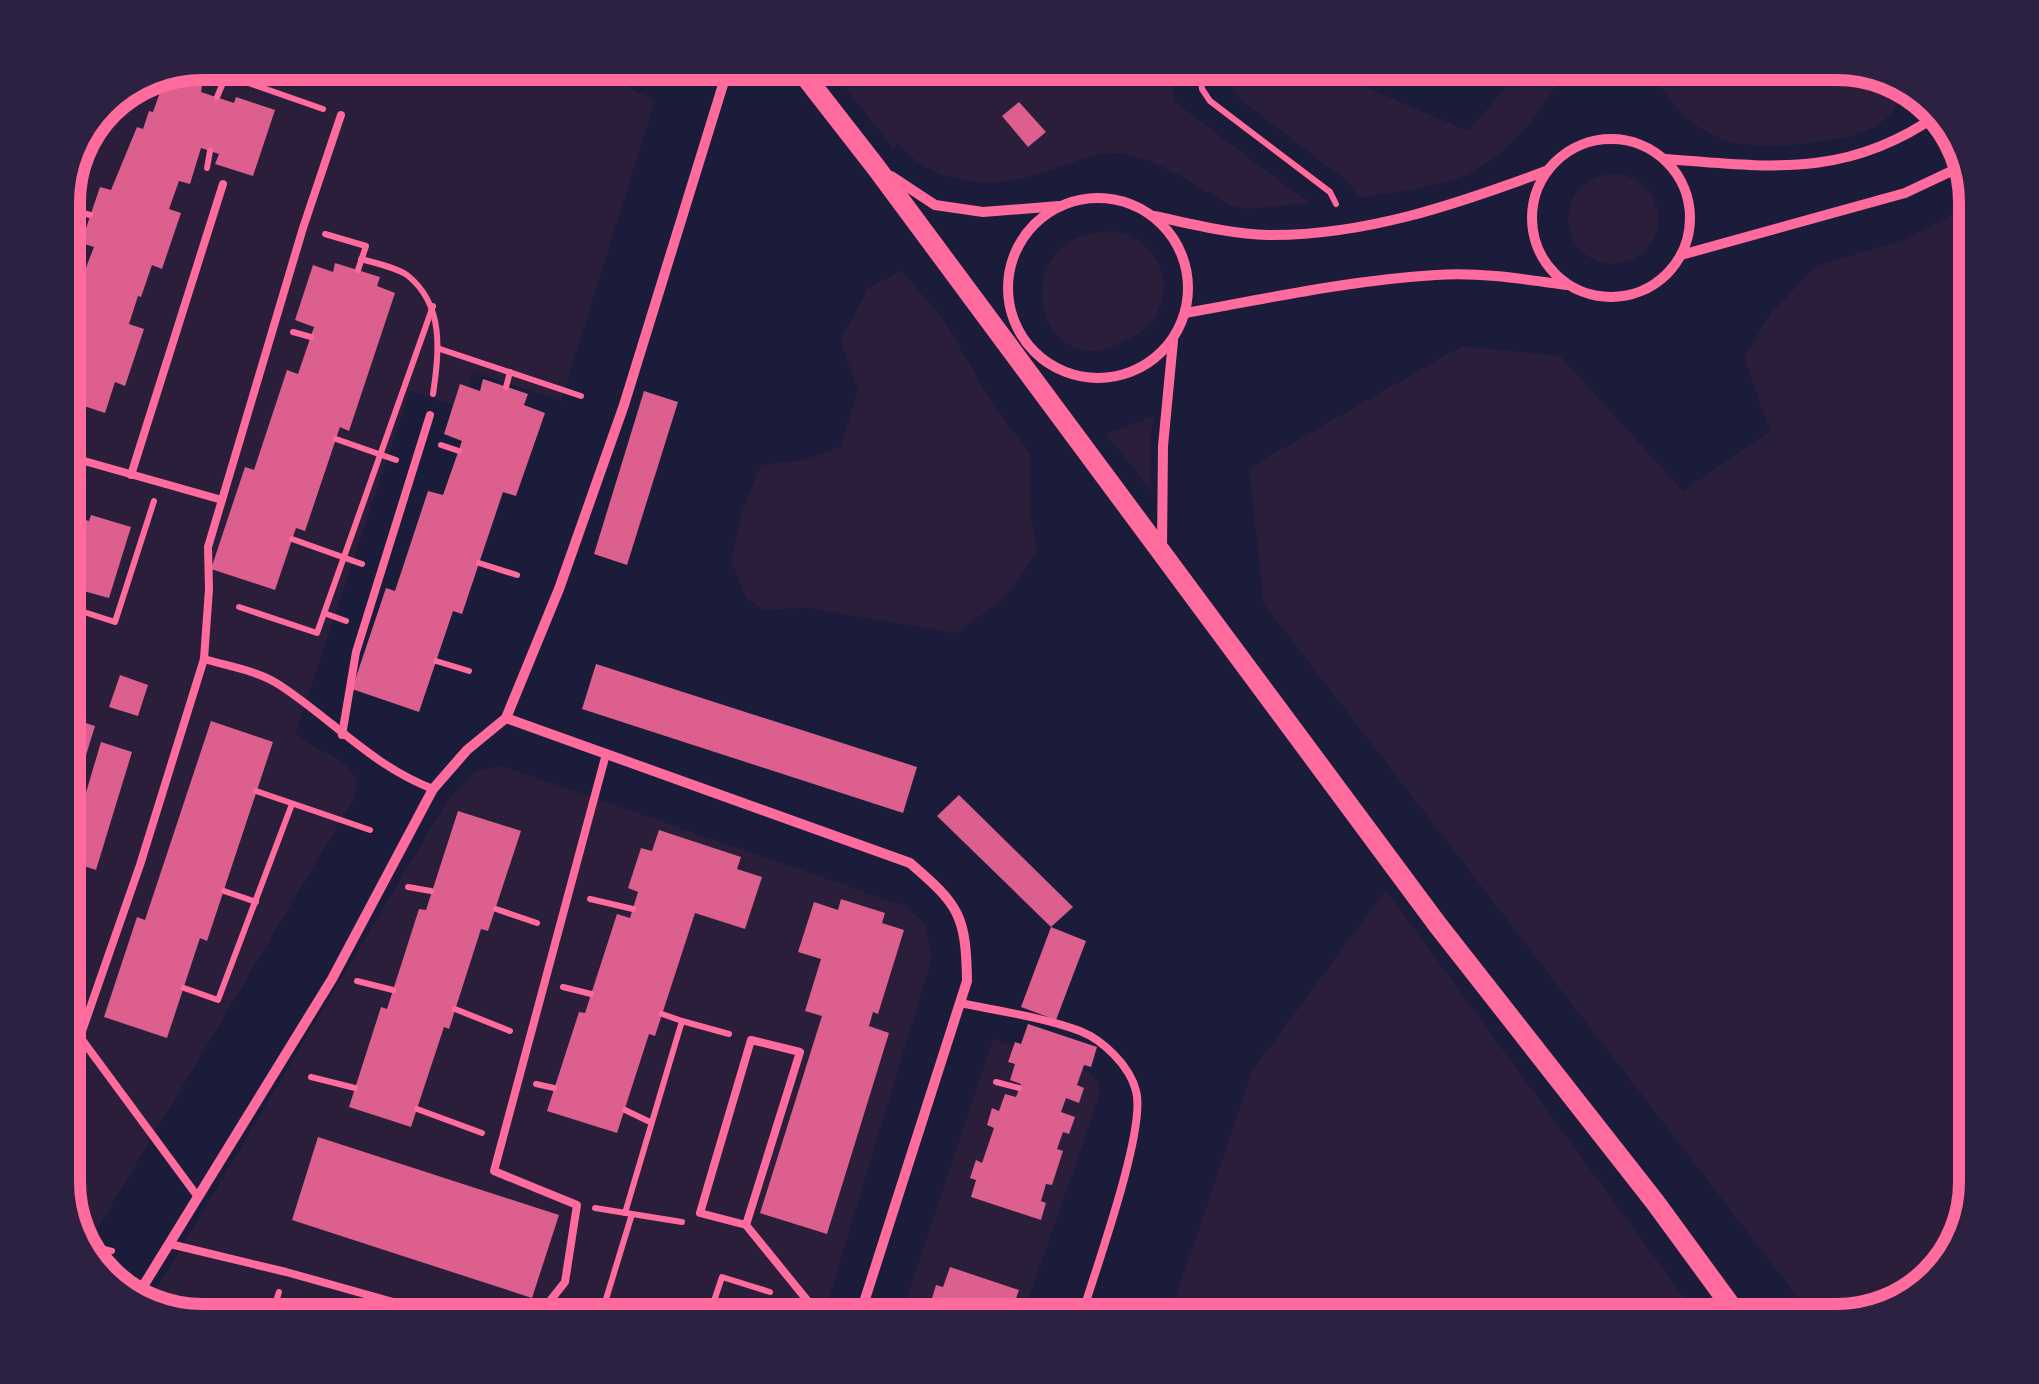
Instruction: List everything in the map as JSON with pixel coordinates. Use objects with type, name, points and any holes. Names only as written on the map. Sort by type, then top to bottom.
[{"type":"main road","points":[[808,80],[1016,342],[1162,554],[1436,924],[1655,1202],[1729,1304]]},
{"type":"street","points":[[142,1288],[332,979],[433,789],[467,750],[506,718],[559,589],[624,405],[724,80]]},
{"type":"street","points":[[1664,159],[1754,166],[1808,165],[1850,158],[1906,137],[1928,121]]},
{"type":"street","points":[[1186,313],[1349,284],[1438,275],[1569,285],[1593,296],[1619,297],[1644,290],[1665,276],[1681,255],[1690,230],[1689,204],[1681,180],[1664,159],[1642,144],[1617,138],[1590,141],[1566,152],[1547,170],[1535,194],[1532,220],[1537,246],[1550,268],[1569,285]]},
{"type":"street","points":[[875,166],[935,206],[983,212],[1108,198],[1132,204],[1153,216],[1172,235],[1184,260],[1189,286],[1186,313],[1174,338],[1156,358],[1136,371],[1111,378],[1086,378],[1051,364],[1016,342],[1008,289],[1011,264],[1022,240],[1038,220],[1060,206]]},
{"type":"street","points":[[1153,216],[1217,230],[1268,235],[1340,230],[1447,208],[1547,170]]},
{"type":"street","points":[[1681,255],[1905,193],[1955,170]]},
{"type":"street","points":[[1162,554],[1163,446],[1174,338]]},
{"type":"street","points":[[506,718],[910,863],[947,896],[966,935],[967,981],[864,1304]]},
{"type":"lane","points":[[200,1199],[80,1036],[140,865],[204,659],[208,547],[303,228],[341,116]]},
{"type":"lane","points":[[131,475],[223,184]]},
{"type":"lane","points":[[342,735],[356,652],[430,415]]},
{"type":"lane","points":[[80,460],[222,500]]},
{"type":"lane","points":[[204,659],[275,682],[404,778],[433,789]]},
{"type":"lane","points":[[549,1304],[565,1282],[577,1205],[494,1171],[606,754]]},
{"type":"lane","points":[[960,1003],[1081,1032],[1101,1043],[1119,1060],[1136,1091],[1137,1130],[1085,1304]]},
{"type":"lane","points":[[746,1225],[800,1052],[751,1040],[700,1213],[746,1225],[810,1304]]},
{"type":"lane","points":[[170,1244],[397,1304]]},
{"type":"path","points":[[217,97],[224,80]]},
{"type":"path","points":[[238,80],[341,116]]},
{"type":"path","points":[[1201,80],[1210,101],[1330,192],[1336,204]]},
{"type":"path","points":[[80,212],[90,215]]},
{"type":"path","points":[[303,228],[366,246],[358,270]]},
{"type":"path","points":[[362,258],[406,274],[433,306],[440,349],[430,415]]},
{"type":"path","points":[[239,608],[318,632],[433,306]]},
{"type":"path","points":[[440,349],[581,396]]},
{"type":"path","points":[[506,387],[510,372]]},
{"type":"path","points":[[336,439],[414,466]]},
{"type":"path","points":[[80,492],[90,463]]},
{"type":"path","points":[[80,610],[115,622],[160,484]]},
{"type":"path","points":[[292,539],[381,571]]},
{"type":"path","points":[[480,563],[517,575]]},
{"type":"path","points":[[436,662],[469,671]]},
{"type":"path","points":[[256,792],[370,830]]},
{"type":"path","points":[[184,988],[218,1000],[292,804]]},
{"type":"path","points":[[403,886],[431,891]]},
{"type":"path","points":[[224,891],[256,902]]},
{"type":"path","points":[[568,894],[633,909]]},
{"type":"path","points":[[496,909],[558,930]]},
{"type":"path","points":[[357,980],[393,990]]},
{"type":"path","points":[[455,1009],[530,1039]]},
{"type":"path","points":[[662,1014],[751,1040]]},
{"type":"path","points":[[604,1304],[650,1122],[682,1021]]},
{"type":"path","points":[[310,1077],[356,1088]]},
{"type":"path","points":[[996,1082],[1019,1088]]},
{"type":"path","points":[[417,1109],[502,1140]]},
{"type":"path","points":[[625,1110],[650,1122]]},
{"type":"path","points":[[577,1205],[686,1222],[700,1213]]},
{"type":"path","points":[[99,1247],[112,1250]]},
{"type":"path","points":[[713,1304],[722,1277],[810,1304]]},
{"type":"shaded area","points":[[615,80],[655,101],[561,401],[474,372],[462,408],[410,391],[295,735],[344,763],[357,778],[355,797],[93,1236],[80,1190],[80,194],[93,148],[122,110],[156,89],[179,82]]},
{"type":"shaded area","points":[[840,80],[1170,80],[1175,102],[1309,203],[1235,207],[1162,166],[1131,155],[1094,156],[1015,180],[978,182],[943,175],[898,144],[893,149]]},
{"type":"shaded area","points":[[1230,80],[1349,80],[1468,131],[1512,80],[1558,80],[1523,131],[1476,169],[1434,185],[1359,198],[1349,183],[1240,99]]},
{"type":"shaded area","points":[[1657,80],[1837,80],[1876,86],[1900,98],[1891,114],[1865,131],[1823,141],[1766,146],[1719,138],[1698,127]]},
{"type":"shaded area","points":[[1613,174],[1630,177],[1645,187],[1655,202],[1655,236],[1645,251],[1630,261],[1613,264],[1596,261],[1581,251],[1571,236],[1568,219],[1571,202],[1581,187],[1596,177]]},
{"type":"shaded area","points":[[1959,212],[1957,1205],[1938,1250],[1905,1283],[1860,1302],[1803,1304],[1264,604],[1249,468],[1462,346],[1560,356],[1683,491],[1770,432],[1744,357],[1772,312],[1816,266],[1903,240]]},
{"type":"shaded area","points":[[1109,231],[1125,234],[1150,251],[1163,276],[1164,291],[1160,306],[1145,328],[1113,346],[1090,351],[1071,346],[1057,335],[1048,321],[1043,285],[1057,252],[1076,238]]},
{"type":"shaded area","points":[[902,271],[944,320],[995,408],[1030,453],[1031,513],[1037,552],[1001,602],[955,633],[807,608],[764,610],[746,598],[731,561],[742,511],[761,465],[803,460],[840,447],[858,390],[840,341],[869,287]]},
{"type":"shaded area","points":[[1154,416],[1151,438],[1151,490],[1106,434]]},
{"type":"shaded area","points":[[503,766],[905,906],[926,925],[932,958],[827,1304],[202,1304],[154,1294],[447,801],[475,771]]},
{"type":"shaded area","points":[[1386,890],[1689,1304],[1174,1304],[1252,1071]]},
{"type":"shaded area","points":[[993,1039],[1089,1072],[1099,1083],[1099,1097],[1027,1304],[905,1304]]},
{"type":"building","points":[[187,81],[202,86],[201,92],[234,103],[236,97],[275,110],[253,176],[215,164],[219,154],[201,148],[190,184],[179,181],[169,209],[181,213],[162,269],[152,265],[129,324],[144,329],[125,386],[115,382],[105,413],[80,405],[80,283],[94,247],[81,243],[100,187],[111,190],[137,127],[143,129],[149,111],[153,112],[162,87]]},
{"type":"building","points":[[1019,102],[1046,132],[1028,147],[1002,116]]},
{"type":"building","points":[[335,263],[380,277],[377,286],[395,293],[349,431],[340,427],[305,531],[296,528],[275,590],[211,569],[245,467],[254,470],[287,370],[298,374],[314,327],[295,320],[313,265],[333,272]]},
{"type":"building","points":[[483,379],[528,394],[524,405],[545,413],[516,496],[503,492],[462,614],[453,611],[419,712],[352,689],[386,588],[395,591],[428,491],[443,495],[462,441],[444,434],[460,384],[480,391]]},
{"type":"building","points":[[644,391],[678,402],[627,565],[594,554]]},
{"type":"building","points":[[91,515],[131,527],[109,598],[80,590],[80,518],[89,521]]},
{"type":"building","points":[[596,664],[917,767],[903,813],[582,709]]},
{"type":"building","points":[[120,675],[148,685],[138,716],[109,707]]},
{"type":"building","points":[[80,721],[95,726],[80,775]]},
{"type":"building","points":[[211,721],[273,742],[207,941],[200,938],[167,1038],[104,1017],[137,917],[145,920]]},
{"type":"building","points":[[101,742],[132,752],[96,870],[80,865],[80,813]]},
{"type":"building","points":[[959,795],[1073,907],[1051,927],[937,816]]},
{"type":"building","points":[[458,811],[521,831],[488,931],[481,929],[449,1029],[444,1027],[411,1127],[349,1107],[381,1007],[387,1009],[419,909],[426,910]]},
{"type":"building","points":[[659,830],[741,857],[737,869],[762,877],[745,929],[695,913],[655,1036],[649,1034],[617,1133],[547,1111],[617,914],[630,918],[638,892],[628,888],[641,848],[652,851]]},
{"type":"building","points":[[841,899],[885,913],[882,923],[904,930],[878,1014],[873,1012],[869,1026],[889,1033],[827,1234],[760,1213],[822,1016],[805,1011],[821,959],[798,952],[814,902],[838,910]]},
{"type":"building","points":[[1051,927],[1086,941],[1056,1020],[1021,1007]]},
{"type":"building","points":[[1028,1024],[1097,1047],[1091,1067],[1084,1065],[1077,1085],[1084,1088],[1079,1103],[1066,1098],[1061,1112],[1075,1117],[1069,1134],[1063,1132],[1057,1149],[1063,1151],[1052,1185],[1046,1184],[1041,1220],[971,1197],[976,1180],[970,1178],[976,1160],[982,1163],[994,1128],[987,1125],[992,1108],[999,1111],[1005,1094],[1016,1097],[1021,1084],[1010,1080],[1015,1064],[1008,1062],[1015,1042],[1021,1044]]},
{"type":"building","points":[[318,1137],[559,1215],[532,1298],[292,1220]]},
{"type":"building","points":[[950,1267],[1019,1290],[1014,1304],[930,1304],[936,1285],[943,1287]]}]
